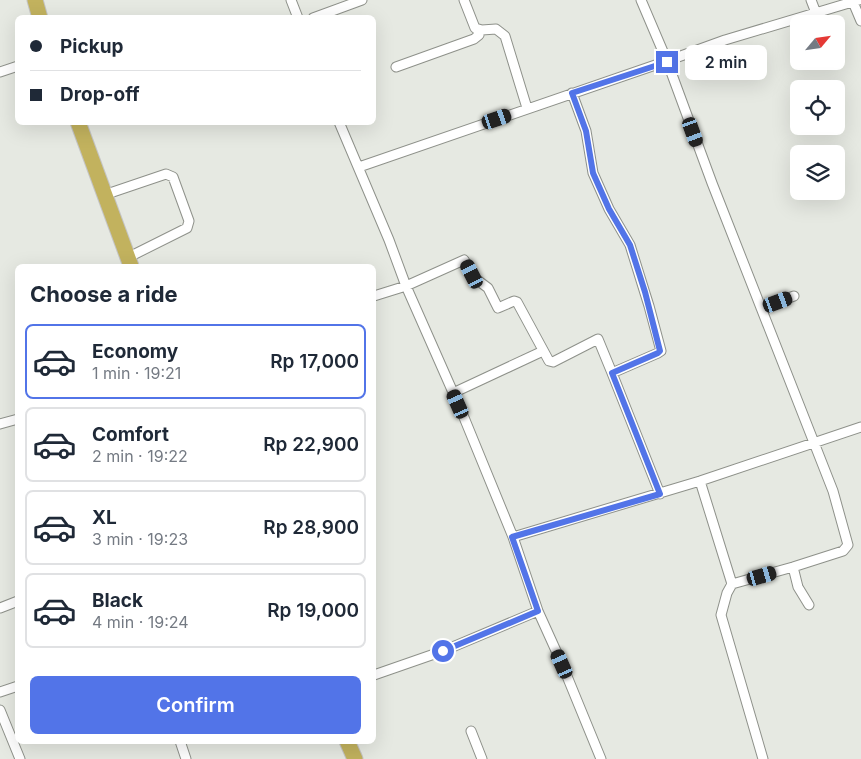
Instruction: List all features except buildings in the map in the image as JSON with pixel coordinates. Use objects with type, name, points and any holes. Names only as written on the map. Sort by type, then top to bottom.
[{"type":"highway","points":[[34,0],[39,15]]},
{"type":"highway","points":[[79,125],[129,262]]},
{"type":"highway","points":[[348,744],[355,759]]},
{"type":"street","points":[[291,0],[297,15]]},
{"type":"street","points":[[321,15],[362,0]]},
{"type":"street","points":[[396,68],[474,39],[479,35],[473,25],[464,0]]},
{"type":"street","points":[[641,0],[667,62],[712,182],[815,443],[833,491],[848,545],[842,551],[732,584],[727,592],[721,615],[763,759]]},
{"type":"street","points":[[811,0],[816,13]]},
{"type":"street","points":[[359,166],[667,62],[725,40],[856,1],[861,21]]},
{"type":"street","points":[[477,30],[496,29],[505,36],[528,108]]},
{"type":"street","points":[[0,72],[15,67]]},
{"type":"street","points":[[572,93],[587,137],[593,173],[609,209],[630,245],[649,306],[660,351],[612,373]]},
{"type":"street","points":[[340,125],[359,166],[406,286],[453,393],[512,537],[538,611],[601,759]]},
{"type":"street","points":[[104,195],[166,174],[173,178],[176,186],[189,221],[187,228],[129,262]]},
{"type":"street","points":[[376,295],[406,286],[464,260],[476,279],[488,288],[498,308],[517,302],[549,361],[552,362],[598,339],[660,494]]},
{"type":"street","points":[[761,308],[794,296]]},
{"type":"street","points":[[453,393],[543,351]]},
{"type":"street","points":[[0,424],[15,420]]},
{"type":"street","points":[[512,537],[660,494],[861,427]]},
{"type":"street","points":[[700,481],[732,584]]},
{"type":"street","points":[[793,567],[798,587],[810,605]]},
{"type":"street","points":[[0,608],[15,603]]},
{"type":"street","points":[[376,675],[443,651],[538,611]]},
{"type":"street","points":[[0,692],[15,687]]},
{"type":"street","points":[[0,710],[20,759]]},
{"type":"street","points":[[471,731],[482,759]]},
{"type":"street","points":[[181,744],[186,759]]},
{"type":"route","points":[[443,651],[538,611],[512,537],[660,494],[612,373],[660,351],[645,292],[630,245],[600,192],[593,173],[586,131],[572,93],[667,62]]}]
